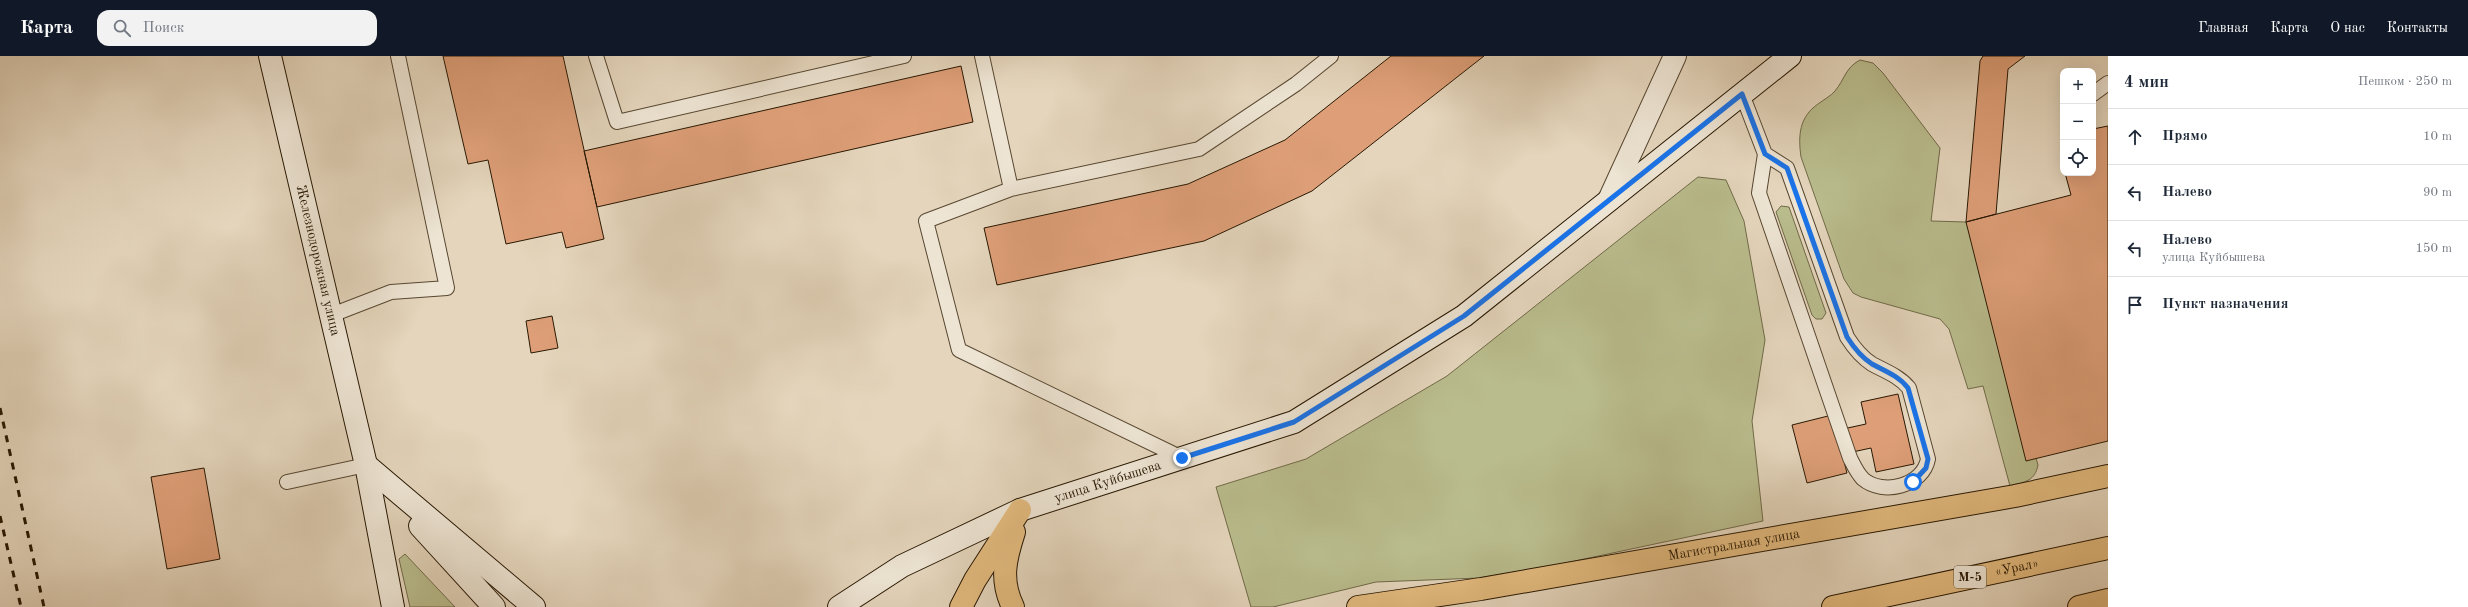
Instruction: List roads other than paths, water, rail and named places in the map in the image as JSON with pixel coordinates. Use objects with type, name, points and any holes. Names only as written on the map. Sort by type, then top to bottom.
[{"type":"main road","name":"Железнодорожная улица","points":[[270,56],[329,316],[366,465],[393,607]]},
{"type":"main road","points":[[1609,200],[1675,56]]},
{"type":"main road","name":"улица Куйбышева","points":[[839,607],[902,566],[1020,510],[1294,422],[1464,316],[1790,56]]},
{"type":"main road","points":[[366,465],[494,607]]},
{"type":"main road","points":[[366,465],[534,607]]},
{"type":"main road","name":"Магистральная улица","points":[[1358,607],[1481,589],[2000,499],[2108,476]]},
{"type":"main road","points":[[961,607],[975,580],[1020,510]]},
{"type":"main road","points":[[1013,607],[1005,591],[1005,559],[1020,510]]},
{"type":"main road","name":"«Урал»","points":[[1832,607],[2108,548]]},
{"type":"main road","points":[[2079,607],[2108,600]]},
{"type":"lane","points":[[329,316],[391,292],[447,288],[398,56]]},
{"type":"lane","points":[[596,56],[617,122],[904,56]]},
{"type":"lane","points":[[982,56],[1011,189]]},
{"type":"lane","points":[[1182,458],[959,350],[926,221],[1011,189],[1199,149],[1296,84],[1331,56]]},
{"type":"lane","points":[[2096,92],[2108,83]]},
{"type":"lane","points":[[1742,94],[1765,154],[1759,193],[1850,458],[1863,478],[1874,486],[1884,488],[1913,482],[1924,472],[1928,459],[1908,388],[1903,381],[1871,363],[1856,350],[1847,337],[1787,168],[1765,154]]},
{"type":"lane","points":[[287,482],[366,465]]},
{"type":"railway","points":[[0,408],[44,607]]},
{"type":"railway","points":[[0,516],[21,607]]}]
